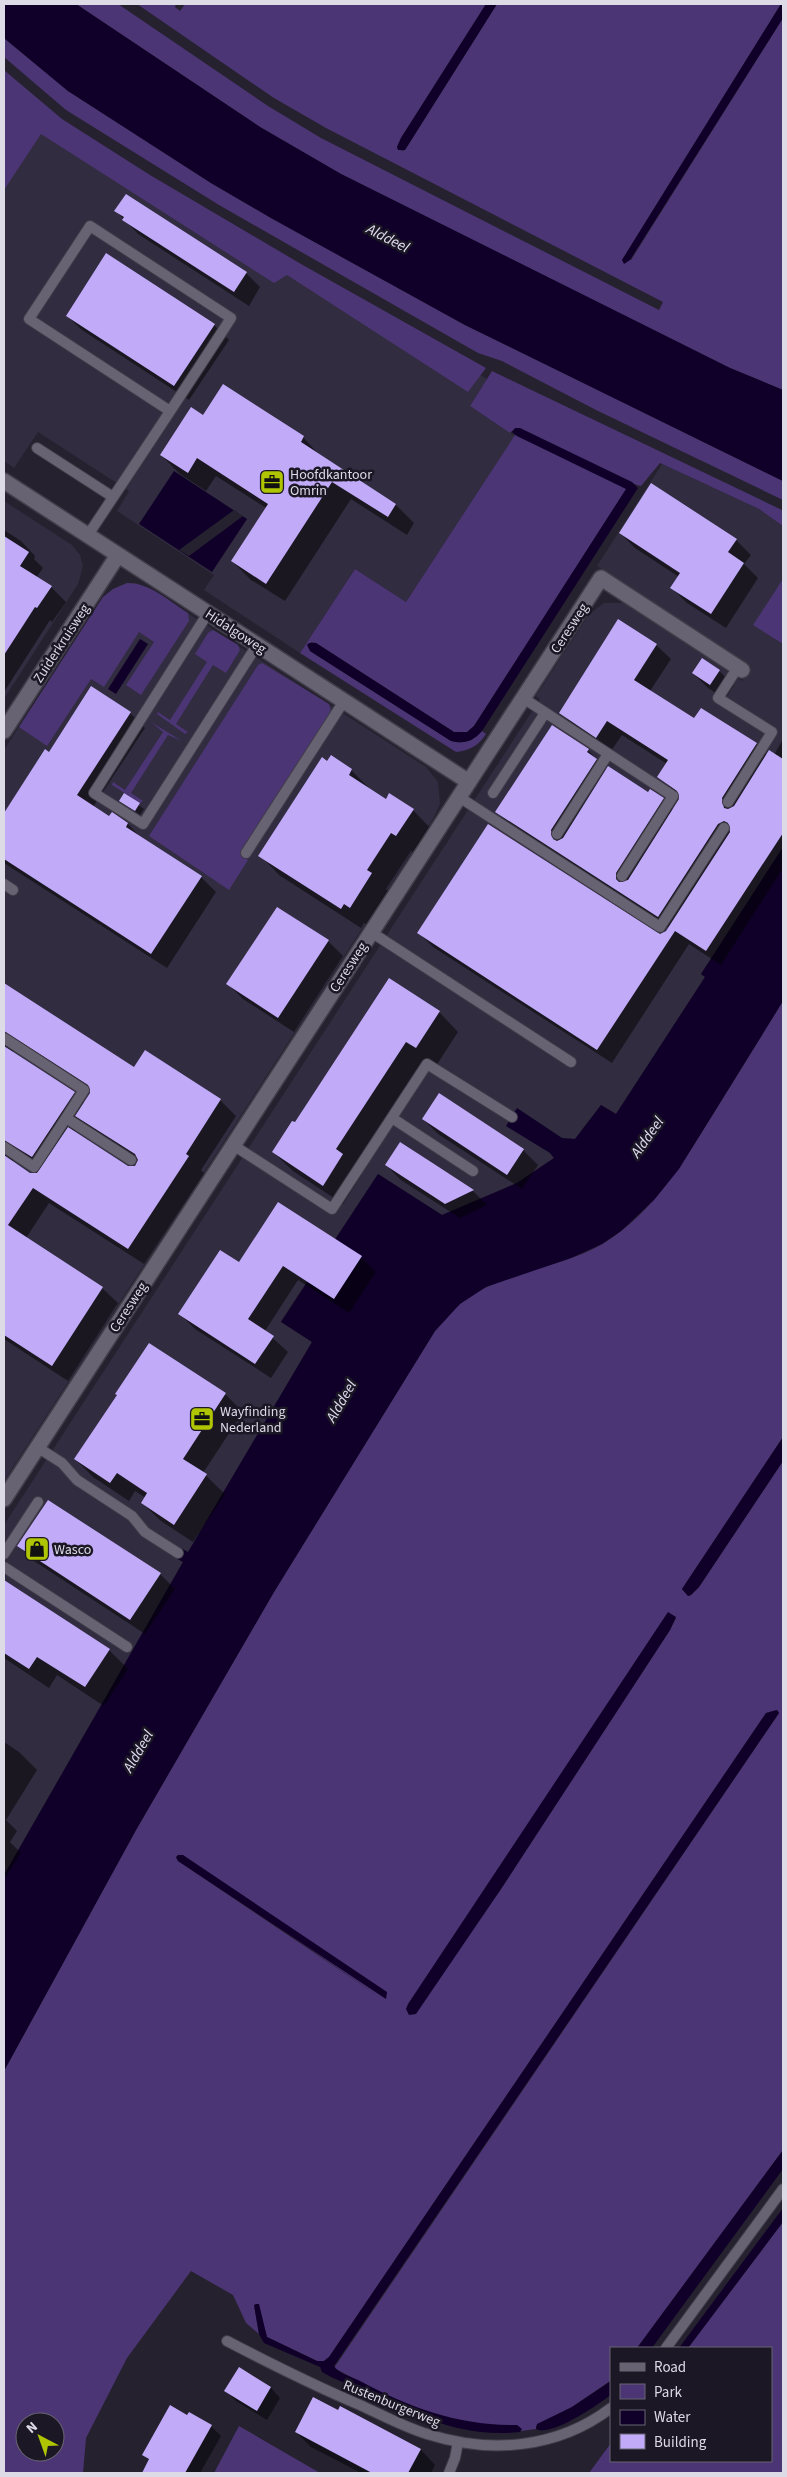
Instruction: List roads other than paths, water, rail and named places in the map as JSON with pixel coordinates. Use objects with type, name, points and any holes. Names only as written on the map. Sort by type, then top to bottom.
[{"type":"street","name":"Hidalgoweg","points":[[4,481],[469,782]]},
{"type":"street","name":"Zuiderkruisweg","points":[[4,731],[118,555]]},
{"type":"street","name":"Ceresweg","points":[[4,1499],[601,578],[740,668]]},
{"type":"lane","points":[[88,535],[170,411],[231,318],[90,226],[30,319],[170,411]]},
{"type":"lane","points":[[36,448],[113,497]]},
{"type":"lane","points":[[208,613],[94,793],[143,824],[257,645]]},
{"type":"lane","points":[[728,802],[772,732],[718,698],[740,668]]},
{"type":"lane","points":[[523,698],[673,796],[622,876]]},
{"type":"lane","points":[[246,853],[344,701]]},
{"type":"lane","points":[[493,793],[545,713]]},
{"type":"lane","points":[[557,834],[608,754]]},
{"type":"lane","points":[[459,797],[660,927],[724,828]]},
{"type":"lane","points":[[4,884],[13,890]]},
{"type":"lane","points":[[371,932],[571,1062]]},
{"type":"lane","points":[[4,1038],[84,1090],[34,1167],[4,1147]]},
{"type":"lane","points":[[233,1145],[332,1210],[427,1064],[512,1117]]},
{"type":"lane","points":[[66,1118],[131,1160]]},
{"type":"lane","points":[[392,1118],[473,1171]]},
{"type":"lane","points":[[37,1447],[62,1464],[77,1480],[132,1516],[145,1532],[178,1553]]},
{"type":"lane","points":[[4,1554],[38,1502]]},
{"type":"lane","points":[[4,1567],[127,1647]]},
{"type":"lane","points":[[667,2347],[783,2189]]},
{"type":"lane","name":"Rustenburgerweg","points":[[227,2340],[293,2376],[425,2433],[458,2442],[498,2447],[549,2439],[576,2430],[610,2409]]},
{"type":"lane","points":[[449,2473],[458,2442]]},
{"type":"water","name":"Alddeel","points":[[4,4],[76,4],[260,127],[341,174],[730,368],[783,390],[783,481],[465,325],[211,183],[68,91],[4,38]]},
{"type":"water","points":[[486,4],[497,4],[405,150],[398,150],[397,147],[401,138]]},
{"type":"water","points":[[781,4],[783,4],[783,18],[630,260],[624,264],[622,260]]},
{"type":"water","points":[[515,428],[520,428],[632,482],[638,488],[482,731],[475,738],[468,741],[451,741],[310,651],[307,645],[309,643],[316,643],[454,732],[467,732],[474,726],[626,489],[517,436],[512,432]]},
{"type":"water","points":[[174,471],[247,519],[212,572],[139,524]]},
{"type":"water","points":[[140,639],[148,644],[116,694],[108,689]]},
{"type":"water","name":"Alddeel","points":[[783,847],[783,1001],[679,1169],[654,1200],[621,1231],[602,1244],[571,1258],[486,1287],[460,1304],[435,1331],[274,1592],[136,1830],[4,2071],[4,1875],[183,1562],[176,1558],[181,1548],[188,1552],[312,1342],[281,1322],[378,1174],[442,1215],[517,1183],[554,1158],[550,1153],[506,1126],[517,1108],[562,1138],[575,1139],[601,1105],[616,1114],[705,977],[701,974]]},
{"type":"water","points":[[783,1437],[783,1461],[699,1587],[688,1596],[682,1589]]},
{"type":"water","points":[[668,1612],[676,1617],[670,1630],[499,1892],[416,2014],[409,2015],[406,2009],[408,2004]]},
{"type":"water","points":[[777,1710],[779,1713],[334,2366],[346,2375],[379,2391],[436,2414],[496,2425],[517,2425],[522,2429],[520,2432],[495,2433],[446,2425],[399,2408],[331,2377],[322,2372],[320,2367],[264,2343],[259,2334],[254,2305],[256,2304],[259,2304],[267,2337],[317,2361],[324,2361],[329,2357],[766,1713]]},
{"type":"water","points":[[183,1855],[387,1992],[386,1999],[178,1861],[176,1857]]},
{"type":"water","points":[[783,2150],[783,2169],[653,2347],[638,2347]]},
{"type":"water","points":[[783,2208],[783,2222],[689,2347],[680,2347]]},
{"type":"water","points":[[610,2382],[610,2396],[585,2412],[552,2428],[536,2429],[537,2424],[572,2407]]},
{"type":"place","name":"Hoofdkantoor Omrin","points":[[272,482]]},
{"type":"place","name":"Wayfinding Nederland","points":[[202,1419]]},
{"type":"place","name":"Wasco","points":[[37,1549]]}]
